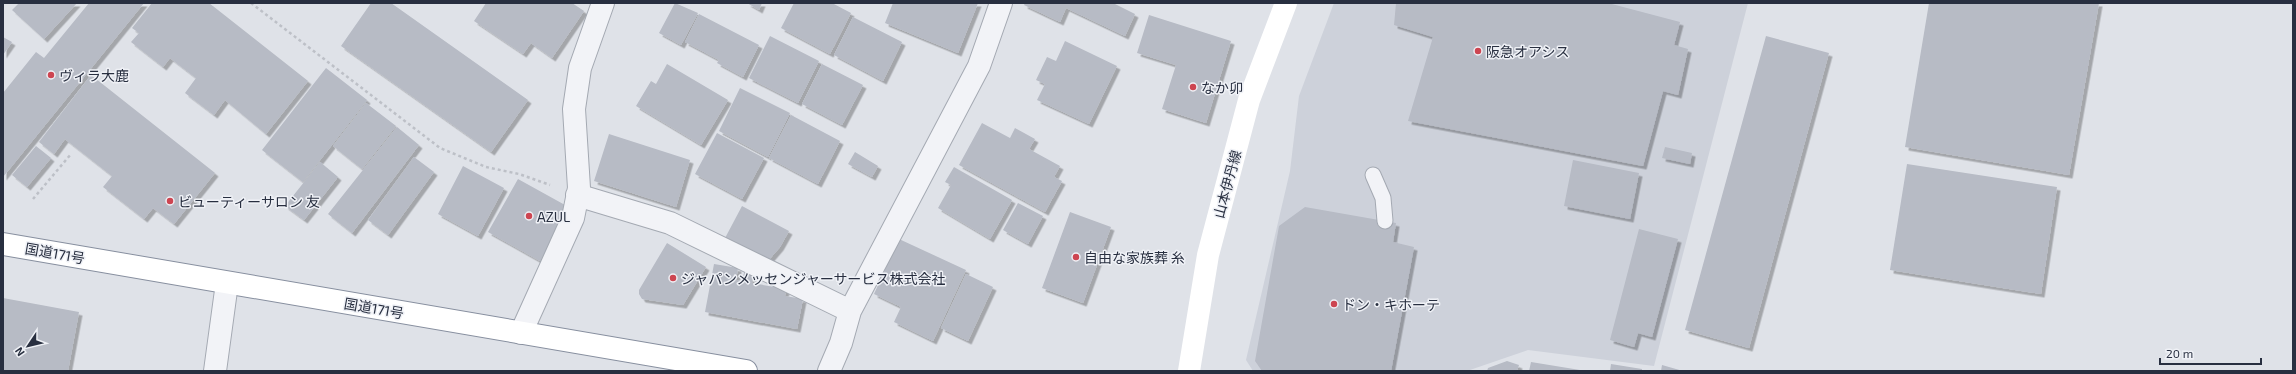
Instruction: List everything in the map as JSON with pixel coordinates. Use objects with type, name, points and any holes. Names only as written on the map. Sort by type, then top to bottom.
[{"type":"main road","name":"山本伊丹線","points":[[1189,371],[1208,255],[1249,100],[1286,3]]},
{"type":"main road","name":"国道171号","points":[[3,244],[746,371]]},
{"type":"street","points":[[521,333],[572,218],[579,188],[574,109],[580,68],[603,3]]},
{"type":"street","points":[[829,371],[841,343],[850,312],[979,66],[1001,3]]},
{"type":"street","points":[[577,195],[670,223],[850,312]]},
{"type":"street","points":[[215,371],[227,283]]},
{"type":"lane","points":[[1373,175],[1383,198],[1385,221]]},
{"type":"path","points":[[251,3],[440,148],[486,167],[519,174],[577,195]]},
{"type":"path","points":[[33,199],[71,154]]},
{"type":"shaded area","points":[[1334,3],[1748,3],[1654,366],[1528,350],[1467,371],[1253,371],[1246,360],[1290,171],[1299,96]]},
{"type":"building","points":[[19,3],[77,3],[44,39],[12,10]]},
{"type":"building","name":"ヴィラ大鹿","points":[[89,3],[144,3],[3,177],[3,93],[36,52],[44,58]]},
{"type":"building","points":[[152,3],[209,3],[308,81],[266,134],[225,100],[214,115],[185,93],[196,78],[170,58],[163,67],[131,42],[139,33],[132,28]]},
{"type":"building","points":[[371,3],[391,3],[528,100],[491,152],[341,46]]},
{"type":"building","points":[[486,3],[572,3],[584,11],[552,58],[531,43],[523,54],[474,21]]},
{"type":"building","points":[[675,3],[698,13],[681,45],[659,33]]},
{"type":"building","points":[[747,3],[762,3],[759,10]]},
{"type":"building","points":[[794,3],[832,3],[851,13],[830,54],[781,28]]},
{"type":"building","points":[[893,3],[978,3],[958,53],[885,23]]},
{"type":"building","points":[[1025,3],[1113,3],[1135,14],[1125,36],[1066,8],[1060,22],[1024,5]]},
{"type":"building","points":[[1396,3],[1608,3],[1680,22],[1674,45],[1688,49],[1678,95],[1663,91],[1643,166],[1408,121],[1433,37],[1394,25]]},
{"type":"building","points":[[1929,3],[2099,3],[2069,175],[1905,147]]},
{"type":"building","points":[[699,14],[759,45],[743,77],[717,63],[719,60],[685,42]]},
{"type":"building","name":"なか卯","points":[[1149,15],[1231,41],[1206,123],[1162,109],[1176,65],[1137,53]]},
{"type":"building","points":[[853,17],[902,42],[883,81],[834,55]]},
{"type":"building","points":[[770,36],[819,61],[798,103],[749,78]]},
{"type":"building","points":[[1766,36],[1829,53],[1749,348],[1685,330]]},
{"type":"building","points":[[3,37],[12,42],[3,55]]},
{"type":"building","points":[[1065,41],[1117,66],[1089,124],[1037,100],[1045,84],[1036,80],[1047,57],[1056,61]]},
{"type":"building","points":[[667,64],[728,100],[701,145],[636,106],[651,81],[656,84]]},
{"type":"building","points":[[822,64],[863,85],[842,125],[802,104]]},
{"type":"building","points":[[326,68],[367,100],[303,182],[262,150]]},
{"type":"building","points":[[91,75],[215,173],[174,224],[153,208],[144,219],[103,187],[112,176],[65,139],[54,154],[39,142]]},
{"type":"building","points":[[740,88],[790,113],[768,157],[719,131]]},
{"type":"building","points":[[366,103],[396,126],[362,169],[333,146]]},
{"type":"building","points":[[791,115],[840,141],[818,184],[769,158]]},
{"type":"building","points":[[982,123],[1010,138],[1015,128],[1035,139],[1029,149],[1060,166],[1054,177],[1062,181],[1045,212],[959,165]]},
{"type":"building","points":[[397,127],[419,145],[352,233],[328,214]]},
{"type":"building","points":[[717,133],[764,158],[742,199],[695,174]]},
{"type":"building","points":[[609,134],[690,160],[676,207],[594,181]]},
{"type":"building","points":[[36,146],[51,158],[27,187],[12,175]]},
{"type":"building","points":[[1665,147],[1692,153],[1690,164],[1662,158]]},
{"type":"building","points":[[855,152],[878,166],[872,177],[848,164]]},
{"type":"building","points":[[414,157],[434,172],[388,235],[368,220]]},
{"type":"building","points":[[1573,160],[1639,173],[1630,219],[1564,206]]},
{"type":"building","points":[[320,162],[338,177],[304,220],[285,206]]},
{"type":"building","points":[[1907,164],[2057,187],[2041,294],[1890,270]]},
{"type":"building","points":[[463,166],[504,188],[478,236],[438,214]]},
{"type":"building","points":[[954,167],[1012,200],[990,239],[938,208],[951,185],[945,182]]},
{"type":"building","name":"AZUL","points":[[518,179],[565,205],[559,228],[540,261],[488,232]]},
{"type":"building","points":[[1018,203],[1043,216],[1028,244],[1003,230]]},
{"type":"building","points":[[742,206],[789,231],[780,247],[768,261],[724,240]]},
{"type":"building","name":"ドン・キホーテ","points":[[1305,207],[1396,223],[1393,242],[1414,247],[1391,371],[1262,371],[1255,361],[1279,226]]},
{"type":"building","name":"自由な家族葬 糸","points":[[1070,212],[1111,227],[1083,303],[1042,288]]},
{"type":"building","points":[[1639,229],[1678,239],[1652,337],[1638,333],[1634,347],[1610,340]]},
{"type":"building","points":[[899,239],[966,270],[933,341],[894,322],[901,307],[874,294]]},
{"type":"building","points":[[667,243],[706,267],[683,305],[642,299],[639,294],[639,290]]},
{"type":"building","points":[[714,264],[738,268],[736,280],[741,281],[745,271],[753,275],[752,283],[786,289],[785,296],[803,299],[797,329],[705,312]]},
{"type":"building","points":[[966,274],[993,287],[968,341],[941,328]]},
{"type":"building","points":[[3,298],[79,312],[68,371],[3,371]]},
{"type":"building","points":[[1507,361],[1519,365],[1517,371],[1487,371],[1488,368]]},
{"type":"building","points":[[1531,362],[1580,370],[1580,371],[1529,371]]},
{"type":"building","points":[[1611,364],[1642,369],[1642,371],[1610,371]]},
{"type":"building","points":[[1662,365],[1683,371],[1661,371]]},
{"type":"place","name":"阪急オアシス","points":[[1478,51]]},
{"type":"place","name":"ヴィラ大鹿","points":[[51,75]]},
{"type":"place","name":"なか卯","points":[[1193,87]]},
{"type":"place","name":"ビューティーサロン 友","points":[[170,201]]},
{"type":"place","name":"AZUL","points":[[529,216]]},
{"type":"place","name":"自由な家族葬 糸","points":[[1076,257]]},
{"type":"place","name":"ジャパンメッセンジャーサービス株式会社","points":[[673,278]]},
{"type":"place","name":"ドン・キホーテ","points":[[1334,304]]}]
